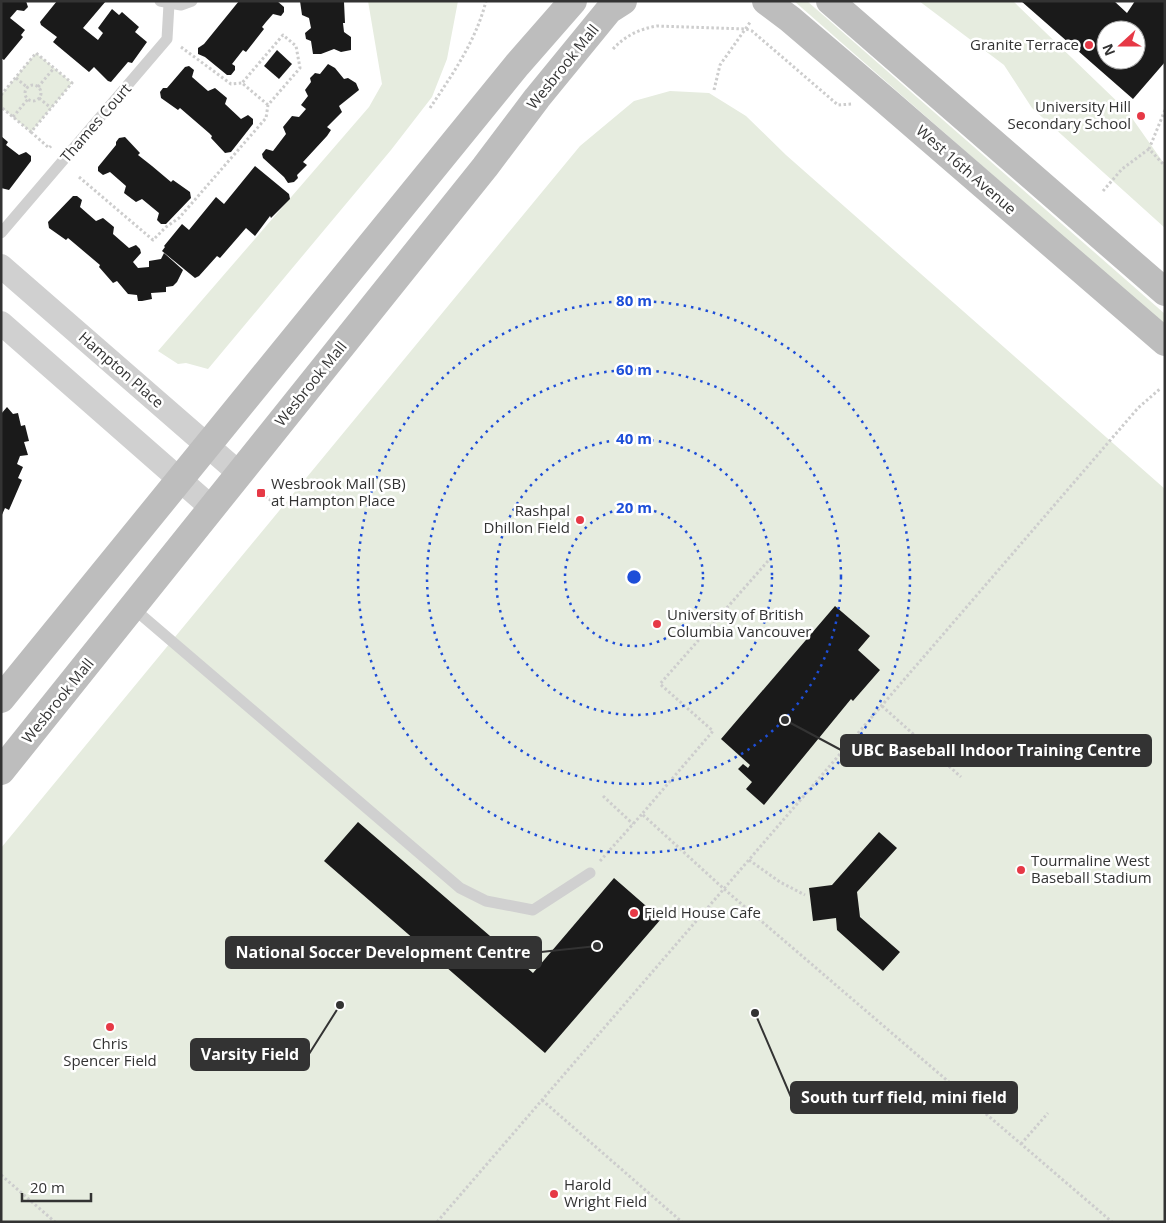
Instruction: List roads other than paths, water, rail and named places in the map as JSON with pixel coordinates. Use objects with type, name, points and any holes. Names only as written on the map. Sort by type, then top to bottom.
[{"type":"main road","points":[[1,698],[517,65],[573,1]]},
{"type":"main road","name":"Wesbrook Mall","points":[[1,771],[479,175],[537,98],[610,10],[623,1]]},
{"type":"main road","name":"West 16th Avenue","points":[[766,1],[790,19],[885,100],[1165,342]]},
{"type":"main road","points":[[830,1],[1165,292]]},
{"type":"street","name":"Hampton Place","points":[[1,266],[240,474]]},
{"type":"street","points":[[6,334],[212,508]]},
{"type":"lane","points":[[165,3],[181,5],[192,1]]},
{"type":"lane","name":"Thames Court","points":[[1,233],[168,39],[165,3]]},
{"type":"lane","points":[[133,608],[460,888],[486,901],[532,910],[590,873]]},
{"type":"place","name":"Granite Terrace","points":[[1089,45]]},
{"type":"place","name":"University Hill Secondary School","points":[[1141,116]]},
{"type":"place","name":"Wesbrook Mall (SB) at Hampton Place","points":[[261,493]]},
{"type":"place","name":"Rashpal Dhillon Field","points":[[580,520]]},
{"type":"place","name":"University of British Columbia Vancouver","points":[[657,624]]},
{"type":"place","name":"UBC Baseball Indoor Training Centre","points":[[785,720]]},
{"type":"place","name":"Tourmaline West Baseball Stadium","points":[[1021,870]]},
{"type":"place","name":"Field House Cafe","points":[[634,913]]},
{"type":"place","name":"National Soccer Development Centre","points":[[597,946]]},
{"type":"place","name":"Varsity Field","points":[[340,1005]]},
{"type":"place","name":"South turf field, mini field","points":[[755,1013]]},
{"type":"place","name":"Chris Spencer Field","points":[[110,1027]]},
{"type":"place","name":"Harold Wright Field","points":[[554,1194]]}]
